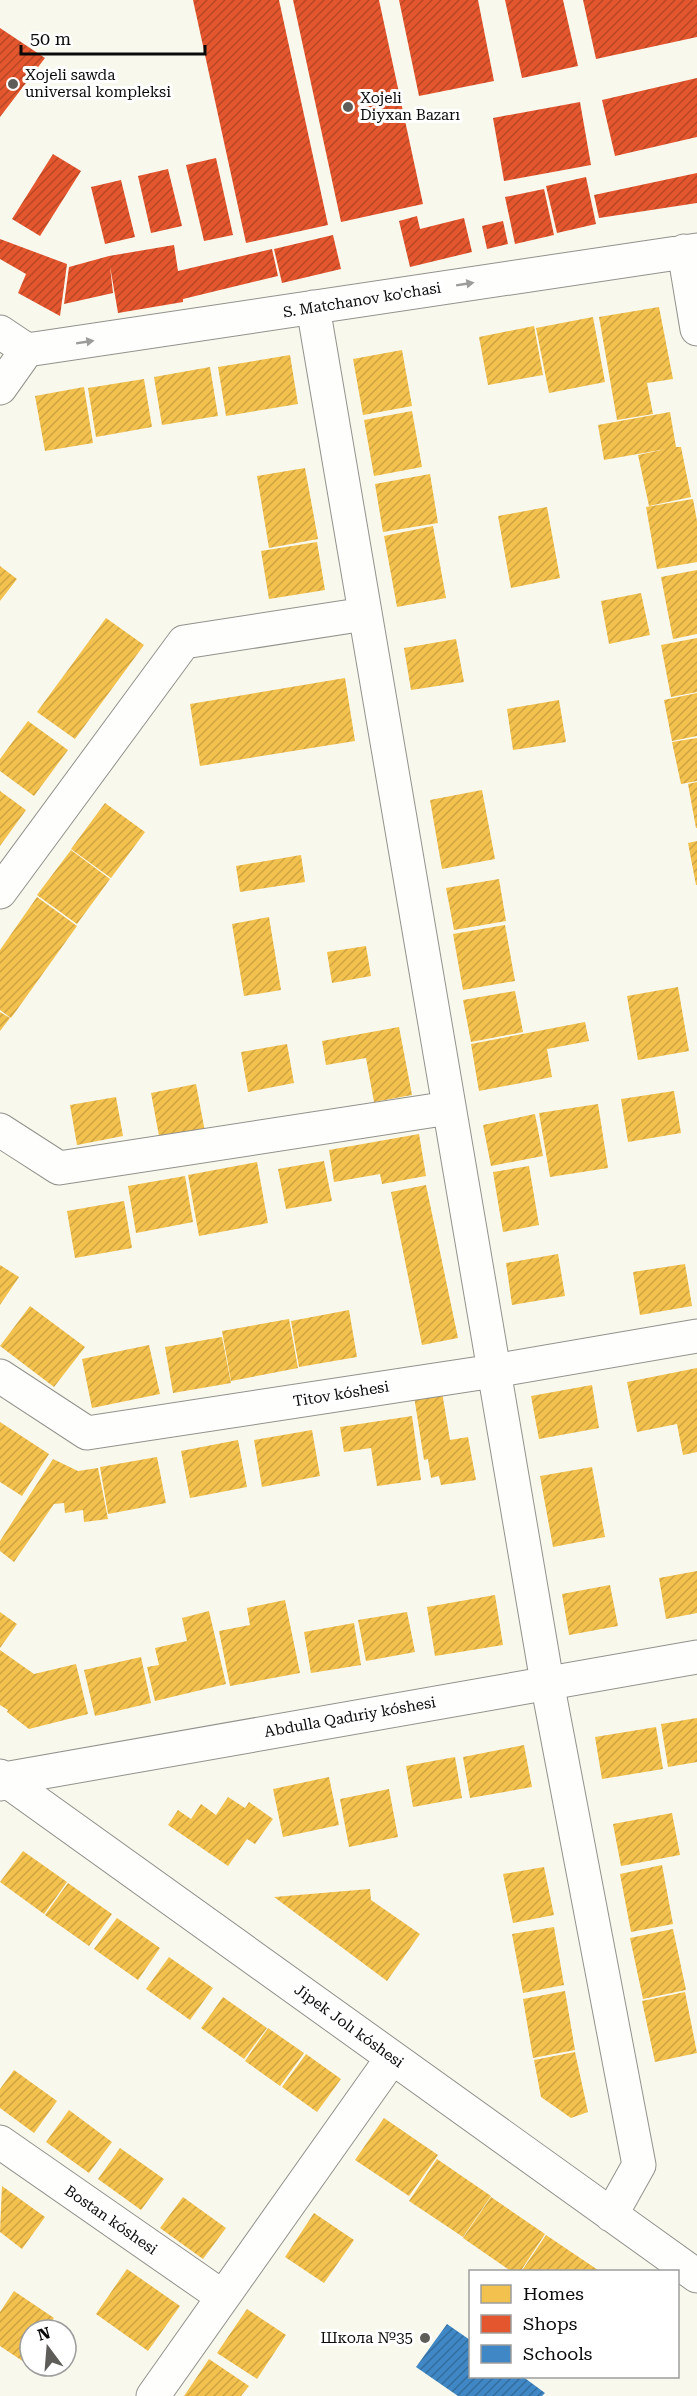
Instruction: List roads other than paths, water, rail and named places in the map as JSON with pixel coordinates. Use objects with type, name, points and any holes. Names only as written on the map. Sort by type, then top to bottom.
[{"type":"street","name":"S. Matchanov ko'chasi","points":[[27,350],[691,250]]},
{"type":"street","points":[[691,250],[697,329]]},
{"type":"street","points":[[313,307],[547,1682],[639,2165],[611,2215]]},
{"type":"street","points":[[0,332],[27,350],[0,388]]},
{"type":"street","points":[[0,892],[184,642],[365,614]]},
{"type":"street","points":[[0,1130],[59,1168],[449,1108]]},
{"type":"street","name":"Titov kóshesi","points":[[0,1376],[87,1433],[494,1371],[697,1336]]},
{"type":"street","name":"Abdulla Qadıriy kóshesi","points":[[1,1780],[697,1657]]},
{"type":"street","name":"Jipek Jolı kóshesi","points":[[1,1780],[697,2276]]},
{"type":"street","points":[[153,2396],[392,2058]]},
{"type":"street","name":"Bostan kóshesi","points":[[0,2142],[223,2297]]},
{"type":"place","name":"Xojeli sawda universal kompleksi","points":[[13,84]]},
{"type":"place","name":"Xojeli Diyxan Bazarı","points":[[348,107]]},
{"type":"place","name":"Школа №35","points":[[425,2338]]}]
